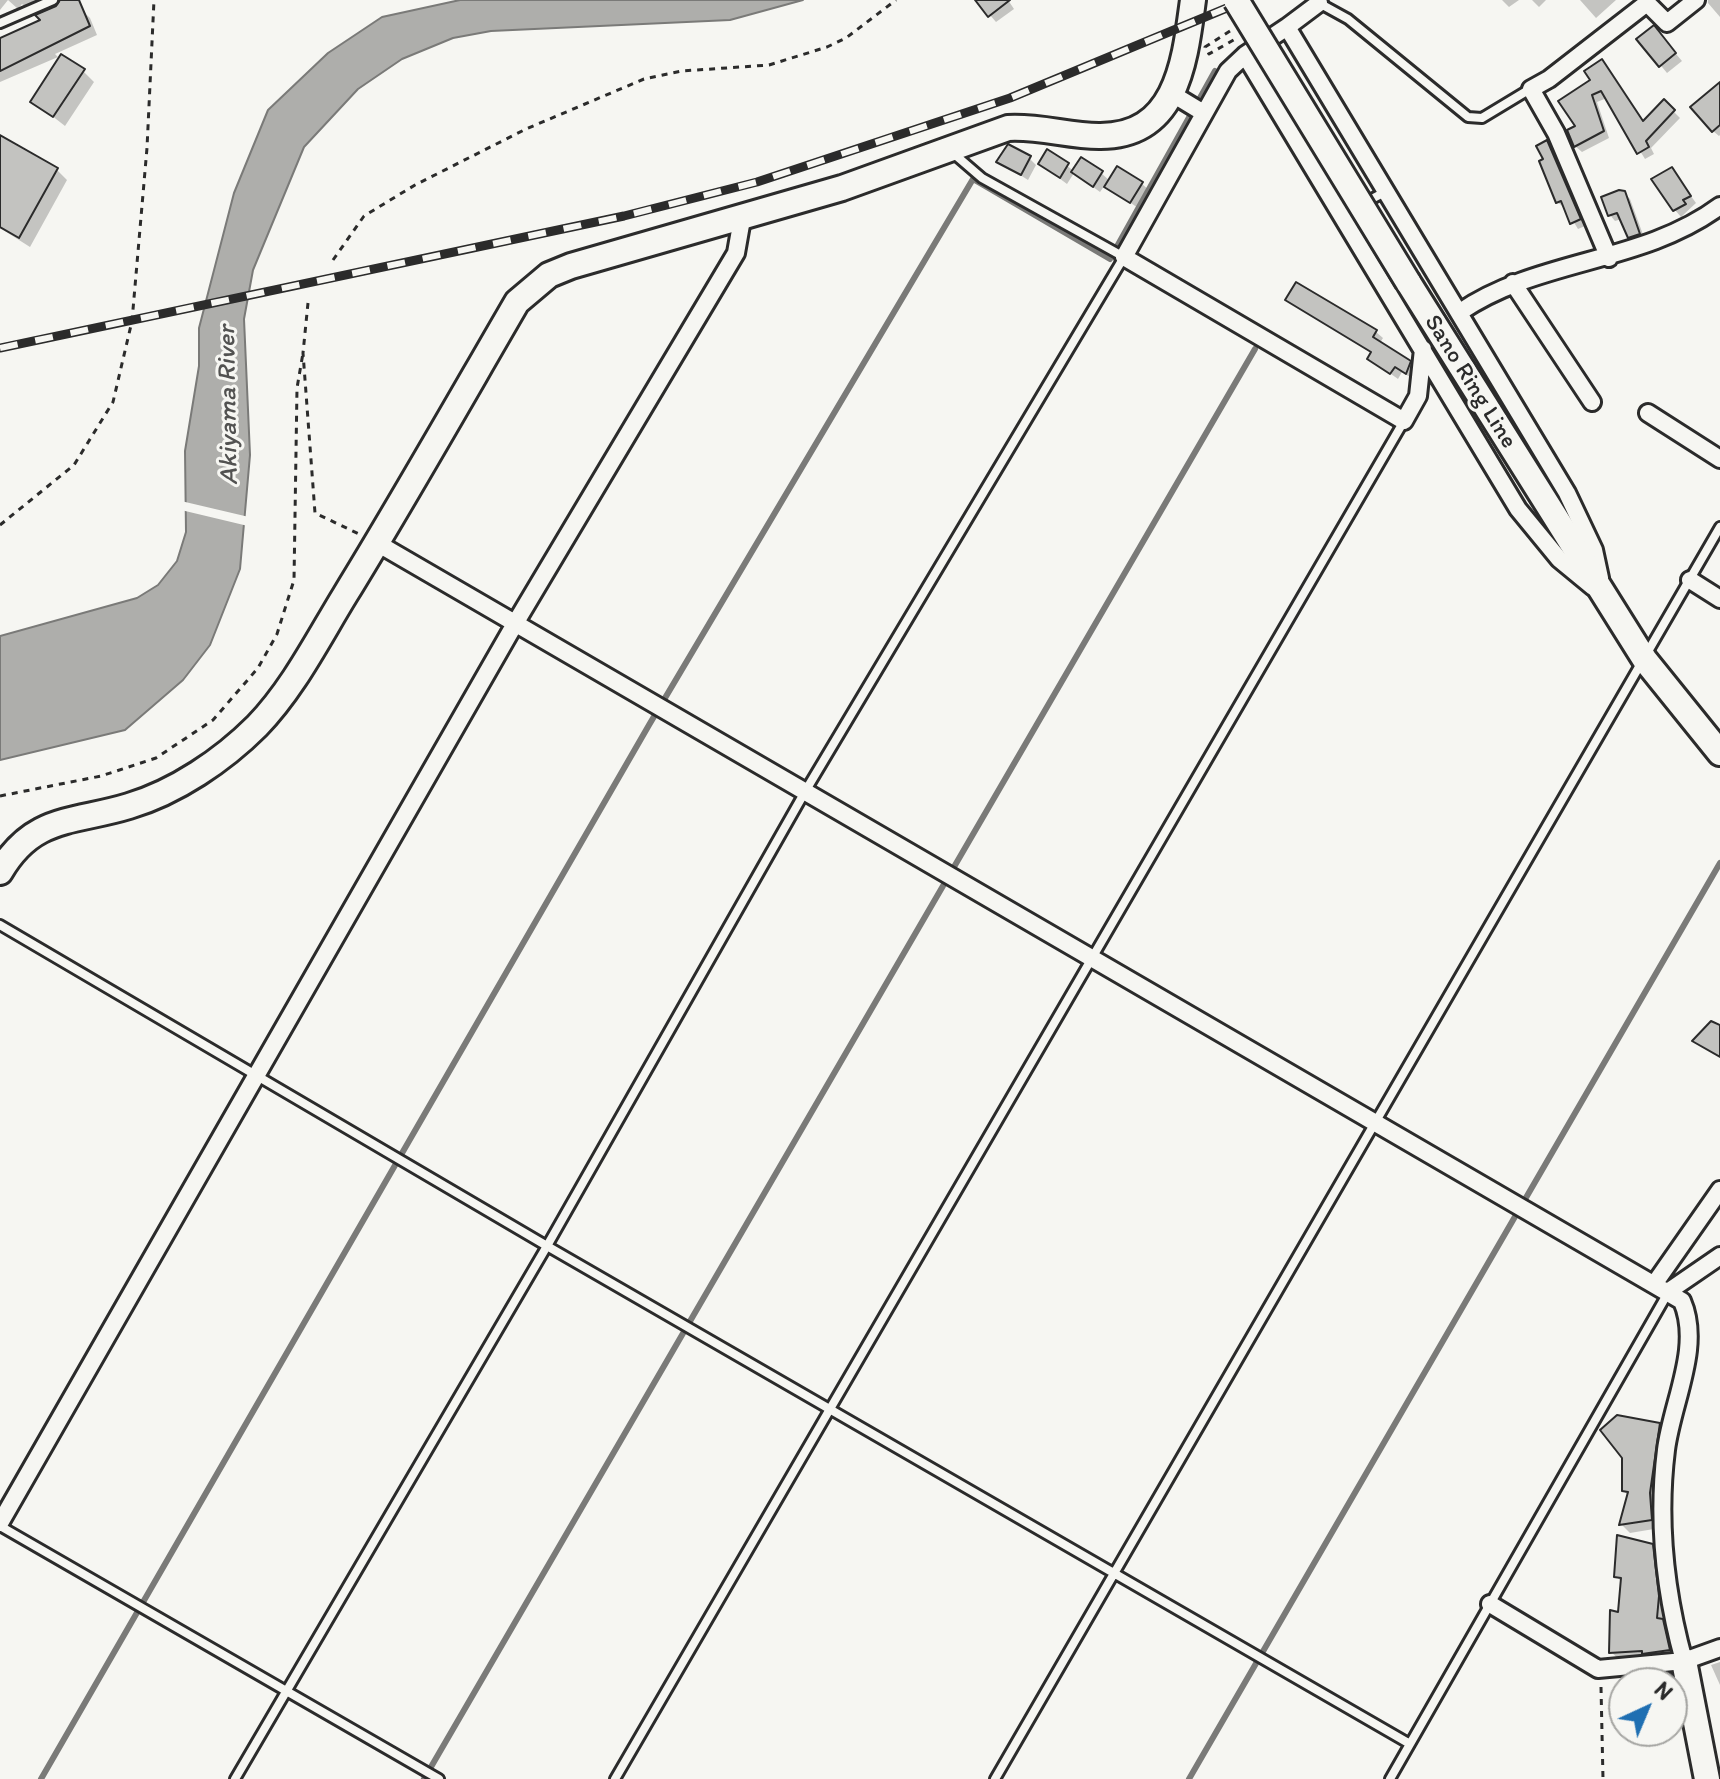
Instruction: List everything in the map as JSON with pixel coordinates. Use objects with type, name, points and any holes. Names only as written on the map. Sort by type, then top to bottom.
[{"type":"street","points":[[0,872],[21,841],[34,833],[87,815],[130,806],[186,780],[229,753],[259,724],[294,678],[377,543],[517,302],[533,287],[571,266],[742,219],[1008,128],[1035,126],[1079,135],[1117,135],[1153,116],[1174,95],[1182,73],[1193,0]]},
{"type":"street","name":"Sano Ring Line","points":[[1236,0],[1603,596],[1645,660],[1720,753]]},
{"type":"street","points":[[1609,258],[1556,133],[1531,89],[1549,79],[1647,3],[1667,23],[1696,0]]},
{"type":"street","points":[[1319,3],[1245,55],[1228,71],[1202,112],[1124,257],[1404,421],[1418,396],[1425,344]]},
{"type":"street","points":[[1287,27],[1567,493],[1594,550],[1603,596]]},
{"type":"street","points":[[1245,55],[1425,344],[1532,529],[1559,559],[1603,596]]},
{"type":"street","points":[[1174,95],[1202,112]]},
{"type":"street","points":[[1457,314],[1513,283],[1609,258],[1677,234],[1720,206]]},
{"type":"street","points":[[0,1524],[516,622],[736,253],[742,219]]},
{"type":"street","points":[[1703,219],[1720,229]]},
{"type":"street","points":[[1513,283],[1592,402]]},
{"type":"street","points":[[1648,413],[1720,459]]},
{"type":"street","points":[[377,543],[1682,1301],[1689,1317],[1689,1343],[1666,1448],[1663,1499],[1669,1606],[1684,1661],[1707,1779]]},
{"type":"street","points":[[1690,580],[1720,599]]},
{"type":"street","points":[[1662,1287],[1720,1190]]},
{"type":"street","points":[[1662,1287],[1720,1256]]},
{"type":"street","points":[[1490,1604],[1598,1669],[1684,1661],[1720,1648]]},
{"type":"lane","points":[[0,23],[53,0]]},
{"type":"lane","points":[[1319,3],[1348,19],[1468,117],[1482,118],[1531,89]]},
{"type":"lane","points":[[235,1779],[547,1246],[806,790],[1124,257],[982,178],[956,158],[950,149]]},
{"type":"lane","points":[[1343,214],[1385,192]]},
{"type":"lane","points":[[615,1779],[1404,421]]},
{"type":"lane","points":[[995,1779],[1720,527]]},
{"type":"lane","points":[[0,925],[547,1246],[1410,1744]]},
{"type":"lane","points":[[1390,1779],[1490,1604],[1662,1287]]},
{"type":"lane","points":[[0,1524],[439,1779]]},
{"type":"path","points":[[0,525],[74,465],[113,402],[132,321],[147,148],[154,0]]},
{"type":"path","points":[[333,260],[364,216],[415,185],[526,129],[644,79],[682,71],[769,65],[827,47],[846,38],[896,0]]},
{"type":"path","points":[[1222,53],[1228,44],[1234,36],[1230,31],[1205,47],[1209,54],[1220,47],[1232,40],[1243,34]]},
{"type":"path","points":[[0,796],[101,776],[156,758],[213,720],[258,668],[283,619],[294,580],[297,388],[308,303]]},
{"type":"path","points":[[303,353],[315,513],[377,543]]},
{"type":"path","points":[[1598,1669],[1603,1779]]},
{"type":"water","name":"Akiyama River","points":[[460,0],[803,0],[730,20],[491,31],[453,38],[402,59],[358,89],[304,147],[253,270],[244,319],[250,455],[240,569],[210,645],[183,680],[125,730],[0,760],[0,636],[137,598],[158,585],[177,561],[186,532],[185,451],[199,366],[199,328],[234,193],[268,110],[328,53],[382,17]]},
{"type":"pier","points":[[181,501],[249,517],[248,526],[181,510]]},
{"type":"building","points":[[60,0],[79,0],[90,26],[0,71],[0,38],[40,20],[35,15],[56,6]]},
{"type":"building","points":[[975,0],[1010,0],[988,17]]},
{"type":"building","points":[[1654,25],[1676,53],[1659,67],[1636,39]]},
{"type":"building","points":[[61,54],[85,69],[53,117],[30,102]]},
{"type":"building","points":[[1602,59],[1643,121],[1664,99],[1675,110],[1646,141],[1649,147],[1637,154],[1601,91],[1592,95],[1604,131],[1574,147],[1567,130],[1575,126],[1558,101],[1590,80],[1584,71]]},
{"type":"building","points":[[1720,82],[1720,125],[1712,132],[1690,107]]},
{"type":"building","points":[[0,135],[58,168],[19,238],[0,227]]},
{"type":"building","points":[[1547,140],[1581,219],[1570,224],[1561,201],[1556,203],[1539,161],[1543,159],[1536,146]]},
{"type":"building","points":[[1008,144],[1031,156],[1021,175],[996,162]]},
{"type":"building","points":[[1047,149],[1069,163],[1060,178],[1038,164]]},
{"type":"building","points":[[1081,157],[1103,171],[1093,187],[1071,172]]},
{"type":"building","points":[[1117,166],[1143,182],[1130,203],[1104,187]]},
{"type":"building","points":[[1672,167],[1691,196],[1683,200],[1686,204],[1673,211],[1651,179]]},
{"type":"building","points":[[1619,190],[1625,191],[1640,234],[1628,238],[1617,213],[1608,216],[1601,197]]},
{"type":"building","points":[[1296,282],[1377,330],[1373,337],[1411,361],[1406,374],[1395,367],[1390,374],[1367,359],[1371,352],[1285,300]]},
{"type":"building","points":[[1711,1021],[1720,1025],[1720,1057],[1692,1041]]},
{"type":"building","points":[[1617,1415],[1660,1423],[1650,1493],[1652,1520],[1619,1525],[1628,1492],[1622,1491],[1622,1458],[1600,1430]]},
{"type":"building","points":[[1617,1535],[1653,1544],[1659,1596],[1657,1618],[1663,1619],[1670,1650],[1642,1654],[1642,1651],[1609,1653],[1610,1610],[1618,1612],[1621,1578],[1614,1577]]},
{"type":"waterway","points":[[41,1779],[649,725],[973,179],[1110,259],[1215,71]]},
{"type":"waterway","points":[[424,1779],[1255,349]]},
{"type":"waterway","points":[[1189,1779],[1720,863]]},
{"type":"railway","points":[[0,348],[624,216],[757,182],[1010,98],[1246,0]]}]
